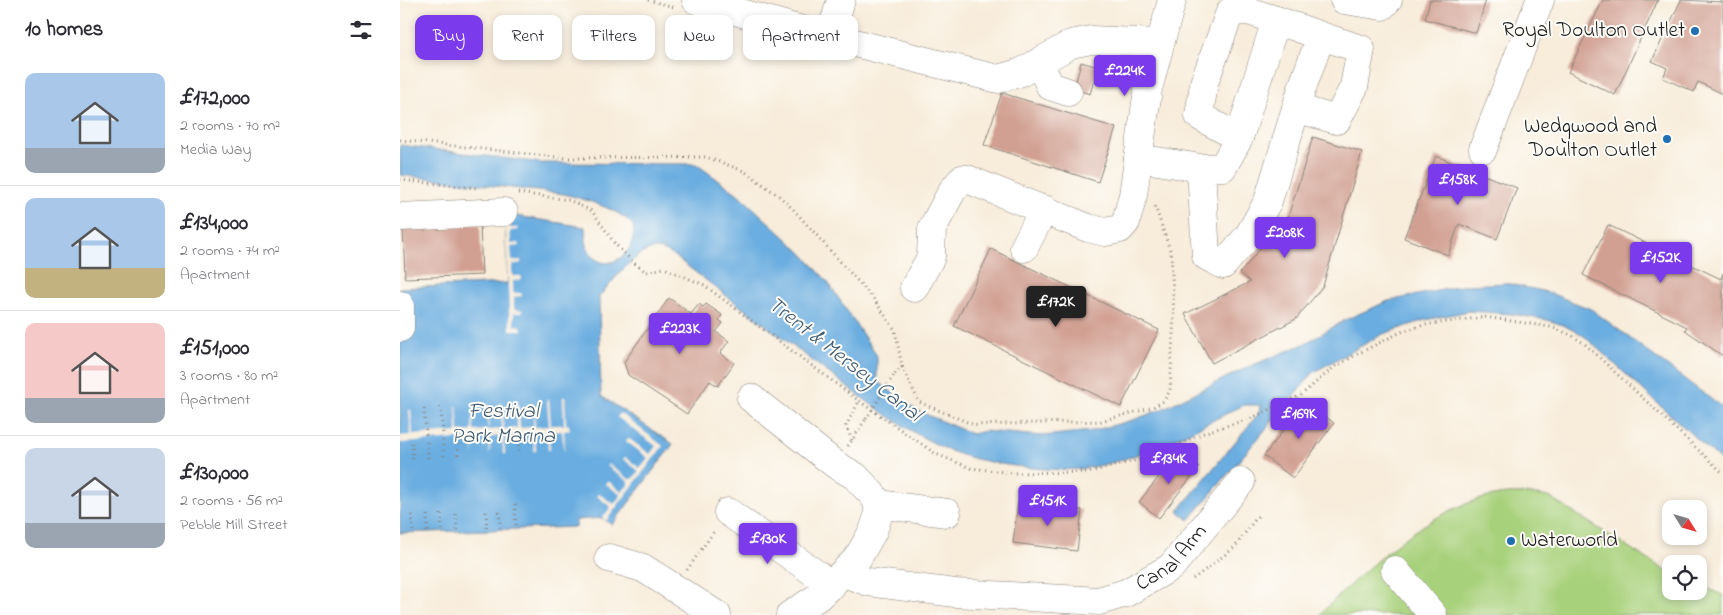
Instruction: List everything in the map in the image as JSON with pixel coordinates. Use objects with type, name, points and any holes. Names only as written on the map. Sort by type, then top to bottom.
[{"type":"street","points":[[696,0],[750,15]]},
{"type":"street","points":[[837,15],[841,0]]},
{"type":"street","points":[[914,288],[931,258],[932,229],[952,191],[962,178],[968,178],[1088,228],[1105,232],[1120,229],[1126,222],[1132,200],[1148,89],[1172,0]]},
{"type":"street","points":[[1344,0],[1382,6],[1388,0]]},
{"type":"street","points":[[1482,149],[1540,0]]},
{"type":"street","points":[[1239,138],[1199,116],[1204,83],[1230,12],[1248,11],[1361,48],[1354,87],[1337,120],[1296,108]]},
{"type":"street","points":[[1138,158],[1201,168],[1223,167],[1239,138],[1276,20]]},
{"type":"street","points":[[1201,168],[1206,256],[1223,265],[1249,234],[1268,201],[1296,108],[1321,36]]},
{"type":"street","points":[[858,40],[918,48],[998,79],[1022,72],[1071,44],[1091,40],[1159,43]]},
{"type":"street","points":[[1039,62],[1050,86],[1068,92]]},
{"type":"street","points":[[1024,248],[1044,210]]},
{"type":"street","points":[[400,216],[504,212]]},
{"type":"street","points":[[400,305],[400,328]]},
{"type":"street","points":[[750,398],[836,465],[855,476],[870,490],[878,504],[878,516],[875,523],[844,572],[818,597],[790,615]]},
{"type":"street","name":"Canal Arm","points":[[728,512],[844,572],[868,582],[955,593],[1099,601],[1126,594],[1171,568],[1241,482]]},
{"type":"street","points":[[878,504],[947,513]]},
{"type":"street","points":[[609,558],[643,568],[717,615]]},
{"type":"street","points":[[1395,570],[1433,615]]},
{"type":"path","points":[[400,140],[566,158],[706,157],[744,171],[780,196],[873,298],[896,330],[902,367],[919,402],[974,424],[1101,421],[1151,408],[1164,400],[1170,390],[1174,316],[1171,253],[1152,196],[1132,200]]},
{"type":"path","points":[[621,250],[646,272],[664,268],[704,285],[859,401],[936,454],[971,468],[1012,474],[1090,472],[1150,456],[1206,432],[1249,419],[1301,395],[1333,368],[1401,332],[1424,326],[1485,318],[1551,327],[1570,335],[1584,344],[1723,474]]},
{"type":"path","points":[[859,401],[846,426],[852,440],[894,376],[902,367]]},
{"type":"path","points":[[441,407],[442,434]]},
{"type":"path","points":[[424,408],[426,435]]},
{"type":"path","points":[[518,435],[519,452]]},
{"type":"path","points":[[457,439],[458,457]]},
{"type":"path","points":[[443,440],[444,458]]},
{"type":"path","points":[[427,442],[428,459]]},
{"type":"path","points":[[412,443],[413,460]]},
{"type":"path","points":[[515,504],[516,529]]},
{"type":"path","points":[[486,512],[487,530]]},
{"type":"path","points":[[499,512],[501,529]]},
{"type":"path","points":[[675,587],[728,512]]},
{"type":"path","points":[[441,514],[442,532]]},
{"type":"path","points":[[456,514],[457,531]]},
{"type":"path","points":[[412,515],[413,532]]},
{"type":"path","points":[[427,515],[428,532]]},
{"type":"green space","name":"Waterworld","points":[[1511,494],[1549,497],[1662,568],[1662,600],[1707,600],[1707,588],[1723,595],[1723,615],[1319,615],[1379,559],[1424,525],[1473,501]]},
{"type":"water","points":[[400,145],[542,163],[696,164],[738,194],[802,253],[827,281],[877,356],[877,381],[916,410],[972,434],[984,431],[1041,436],[1092,431],[1133,420],[1160,410],[1248,367],[1304,344],[1345,320],[1388,301],[1466,285],[1505,283],[1547,292],[1591,309],[1723,408],[1723,463],[1584,336],[1563,325],[1547,320],[1512,314],[1469,311],[1425,320],[1383,334],[1314,372],[1189,520],[1178,511],[1259,413],[1260,405],[1244,405],[1164,444],[1122,460],[1101,465],[1066,470],[983,461],[956,453],[938,445],[888,416],[676,258],[658,249],[642,253],[634,259],[599,297],[601,396],[673,444],[612,525],[602,518],[576,520],[576,527],[400,533],[400,288],[508,283],[505,223],[510,215],[585,227],[588,250],[594,258],[606,263],[613,262],[624,255],[631,244],[634,232],[633,225],[627,219],[610,209],[564,194],[400,175]]},
{"type":"pier","points":[[505,223],[510,223],[510,228],[518,228],[518,230],[510,231],[511,244],[519,243],[520,246],[511,247],[512,261],[521,260],[521,263],[512,265],[512,276],[521,276],[522,280],[513,281],[513,293],[521,293],[522,296],[514,297],[514,309],[522,310],[522,313],[514,313],[514,325],[521,326],[522,330],[510,330]]},
{"type":"pier","points":[[563,397],[565,397],[566,424],[569,425],[570,430],[564,431],[565,449],[562,431],[549,432],[550,450],[548,450],[547,432],[535,433],[536,451],[534,451],[533,433],[504,436],[505,454],[503,454],[502,436],[490,437],[490,455],[487,437],[474,438],[474,455],[472,438],[400,443],[400,436],[411,435],[409,410],[411,410],[413,435],[457,432],[456,406],[459,432],[472,431],[473,405],[474,431],[488,430],[486,404],[488,404],[489,430],[502,429],[500,403],[502,403],[504,429],[517,428],[516,401],[518,401],[520,428],[533,427],[534,401],[535,427],[549,426],[547,400],[549,399],[551,425],[564,425]]},
{"type":"pier","points":[[620,413],[663,446],[606,521],[602,518],[611,507],[597,496],[599,494],[614,504],[621,495],[606,484],[608,481],[622,492],[628,485],[628,481],[607,466],[609,464],[629,479],[633,479],[639,471],[623,459],[625,457],[640,468],[648,458],[626,441],[628,438],[650,454],[656,446],[617,417]]},
{"type":"building","points":[[1430,0],[1486,0],[1476,33],[1425,19]]},
{"type":"building","points":[[1603,0],[1658,0],[1615,95],[1568,72]]},
{"type":"building","name":"Royal Doulton Outlet","points":[[1681,0],[1723,2],[1723,94],[1698,82],[1694,92],[1663,78],[1667,68],[1652,61]]},
{"type":"building","points":[[1081,62],[1098,67],[1090,94],[1074,89]]},
{"type":"building","points":[[1002,93],[1116,128],[1098,182],[984,145]]},
{"type":"building","points":[[1313,137],[1362,152],[1323,286],[1296,319],[1212,363],[1185,314],[1250,282],[1240,273],[1267,240],[1278,249]]},
{"type":"building","points":[[1436,156],[1517,188],[1497,239],[1459,224],[1448,255],[1404,238]]},
{"type":"building","points":[[480,224],[482,275],[405,278],[403,227]]},
{"type":"building","points":[[1608,225],[1721,279],[1723,273],[1723,356],[1685,330],[1687,327],[1583,275]]},
{"type":"building","points":[[991,249],[1159,330],[1121,407],[954,326]]},
{"type":"building","points":[[669,298],[691,314],[699,304],[703,307],[706,304],[722,315],[719,320],[723,323],[716,332],[729,341],[720,353],[734,363],[718,386],[710,381],[687,414],[628,375],[624,362]]},
{"type":"building","points":[[1305,401],[1334,423],[1293,478],[1264,456]]},
{"type":"building","points":[[1179,451],[1199,467],[1159,518],[1139,502]]},
{"type":"building","points":[[1018,502],[1082,510],[1077,551],[1013,543]]},
{"type":"place","name":"Royal Doulton Outlet","points":[[1695,31]]},
{"type":"place","name":"Wedgwood and Doulton Outlet","points":[[1667,139]]},
{"type":"place","name":"Waterworld","points":[[1511,541]]},
{"type":"water label","name":"Trent & Mersey Canal","points":[[844,360]]},
{"type":"water label","name":"Festival Park Marina","points":[[503,425]]}]
